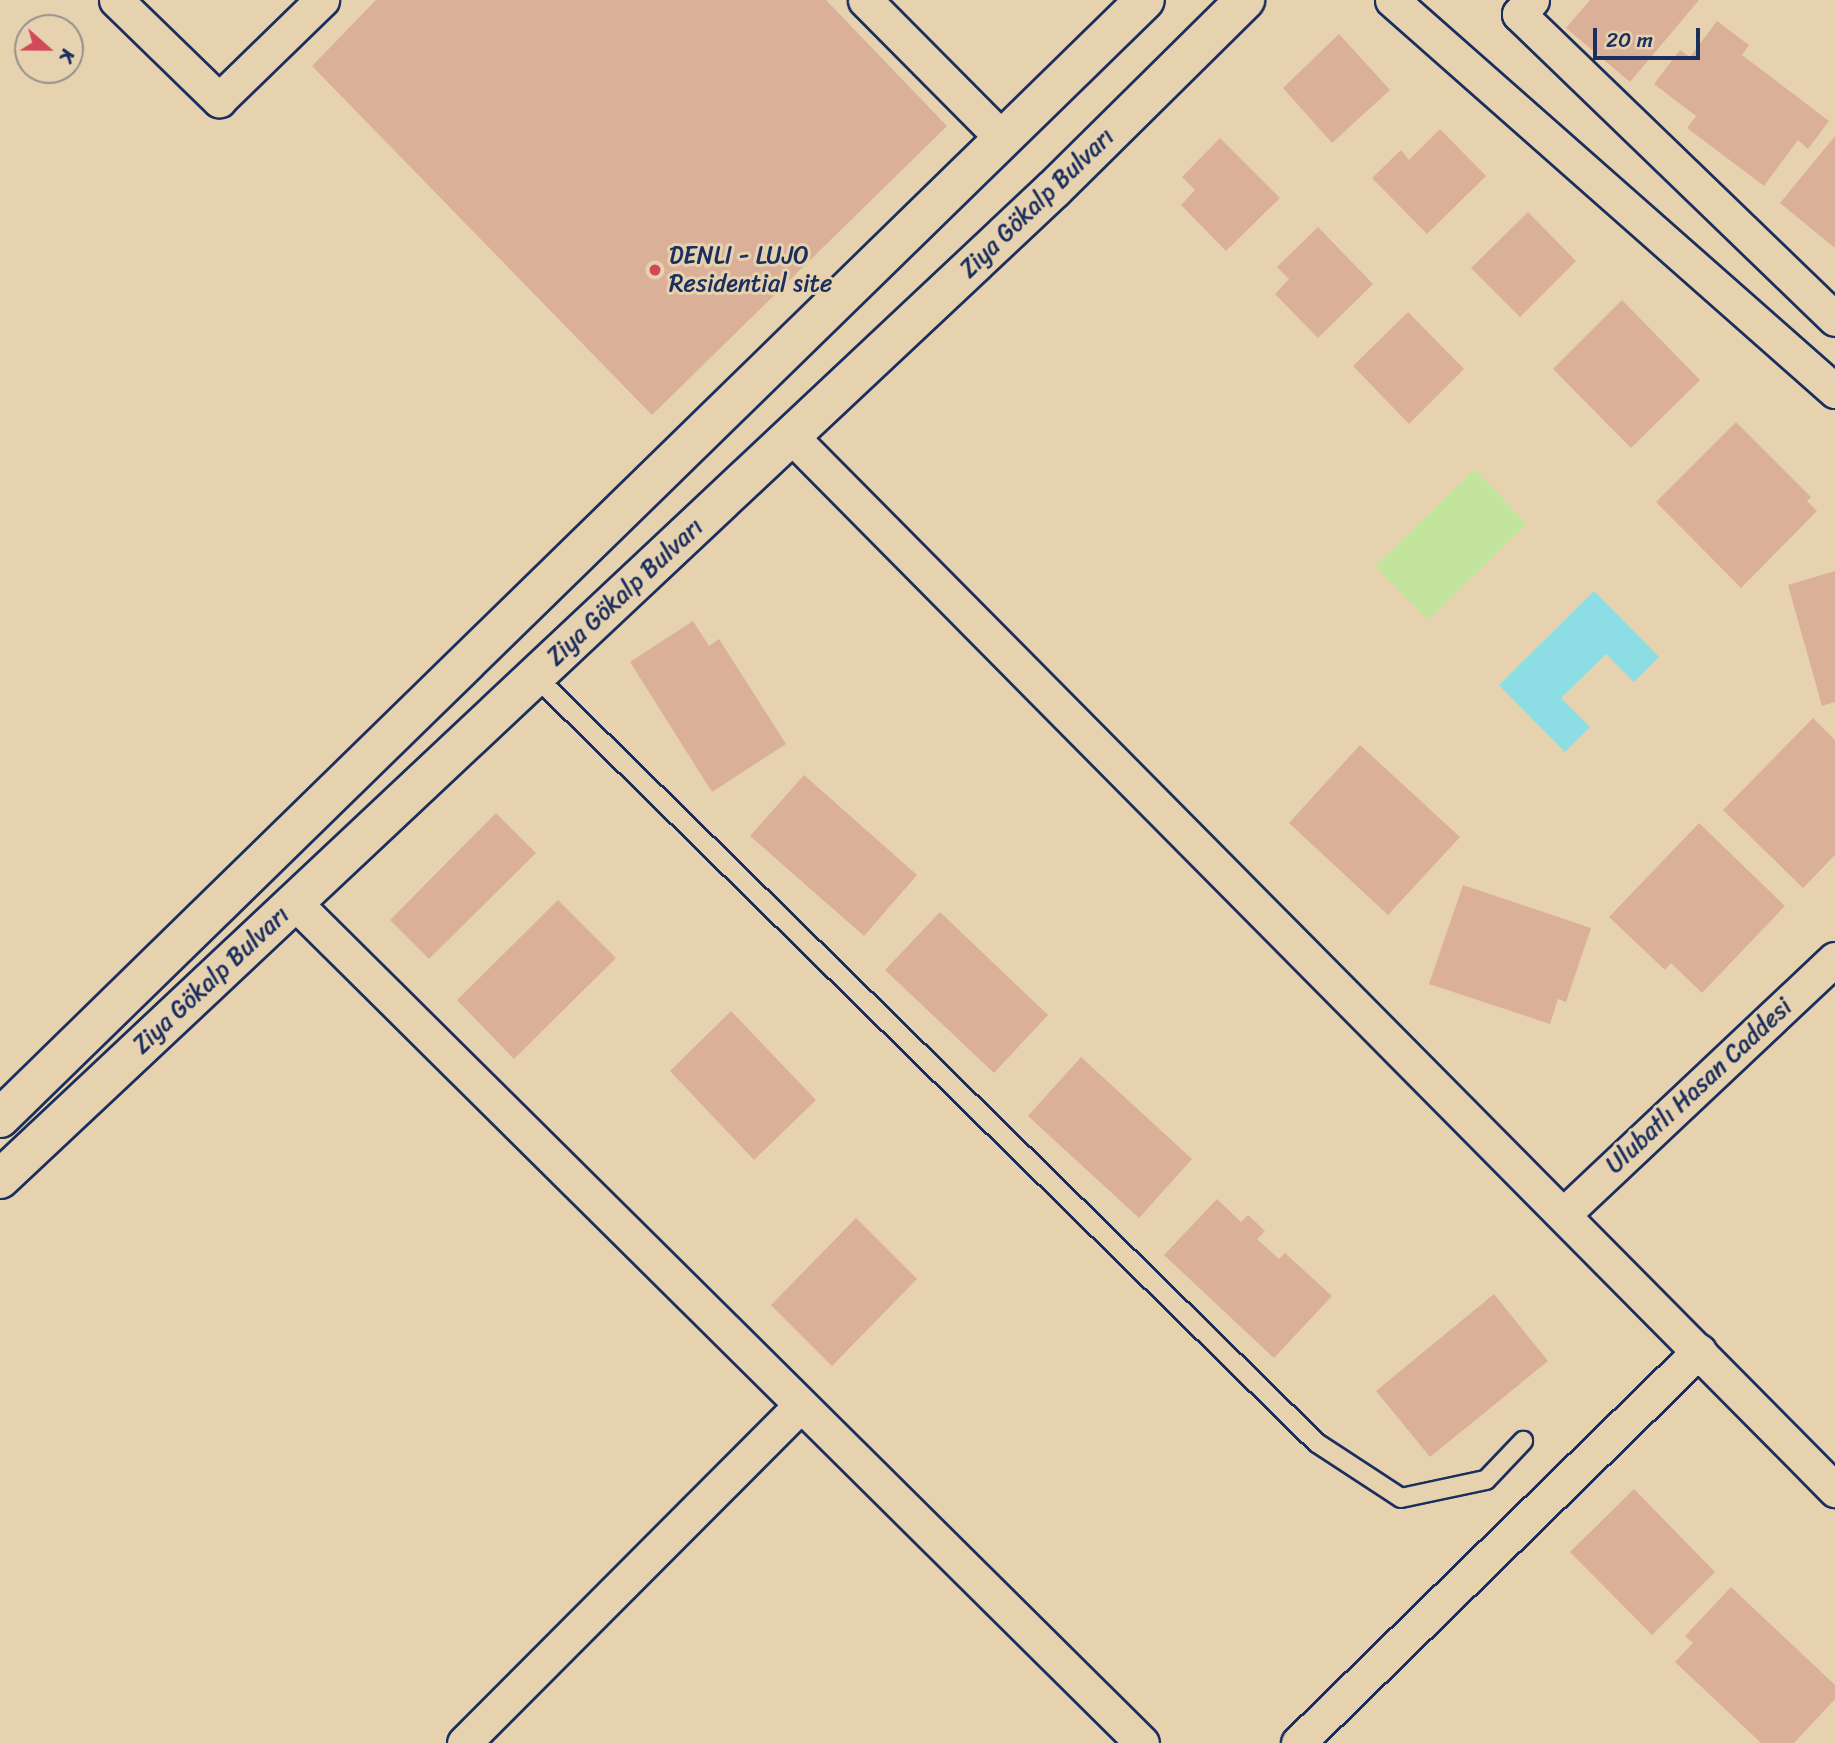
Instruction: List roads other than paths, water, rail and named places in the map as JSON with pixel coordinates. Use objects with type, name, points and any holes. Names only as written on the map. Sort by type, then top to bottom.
[{"type":"street","points":[[116,0],[219,100],[322,0]]},
{"type":"street","points":[[865,0],[1003,139]]},
{"type":"street","name":"Ziya Gökalp Bulvarı","points":[[0,1118],[1145,0]]},
{"type":"street","name":"Ziya Gökalp Bulvarı","points":[[0,1179],[1054,189],[1245,0]]},
{"type":"street","points":[[1392,0],[1835,391]]},
{"type":"street","points":[[1532,0],[1519,14],[1835,319]]},
{"type":"street","points":[[791,436],[1835,1490]]},
{"type":"street","points":[[294,902],[1142,1743]]},
{"type":"street","name":"Ulubatlı Hasan Caddesi","points":[[1564,1214],[1835,959]]},
{"type":"street","points":[[1298,1743],[1699,1351]]},
{"type":"street","points":[[464,1743],[801,1405]]},
{"type":"lane","points":[[535,676],[1317,1443],[1402,1498],[1486,1480],[1523,1441]]},
{"type":"water","points":[[1594,591],[1659,657],[1634,682],[1606,654],[1561,698],[1590,727],[1565,752],[1499,685]]},
{"type":"place","name":"DENLI - LUJO Residential site","points":[[655,270]]}]
